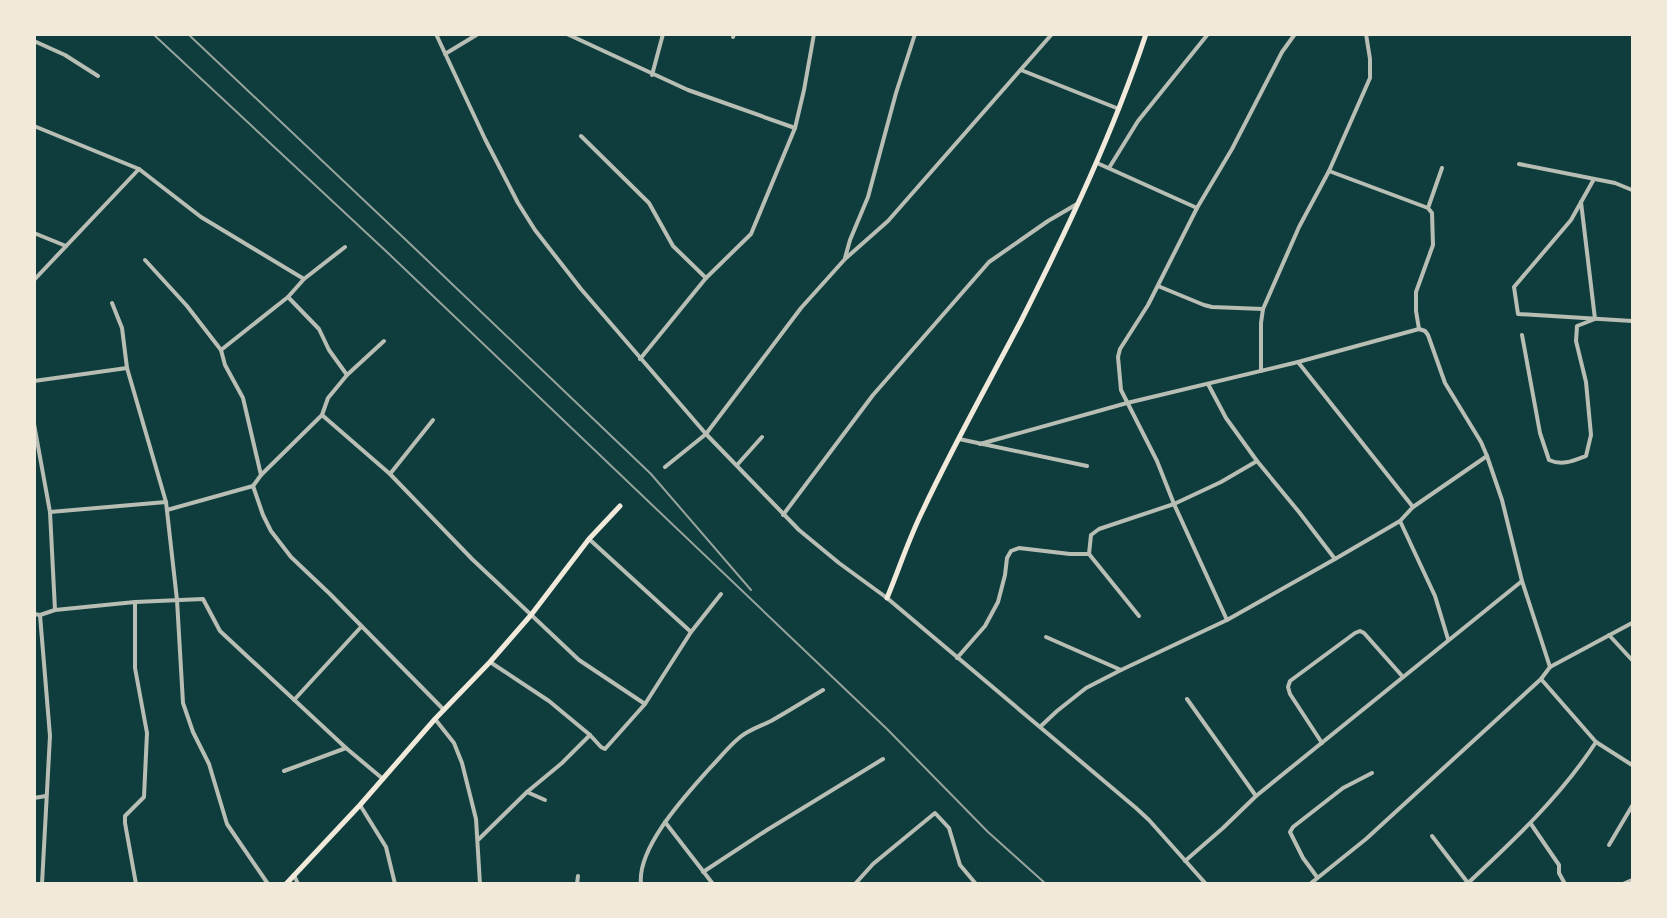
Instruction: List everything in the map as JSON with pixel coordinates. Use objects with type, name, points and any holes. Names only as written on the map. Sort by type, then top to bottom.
[{"type":"main road","points":[[887,598],[922,512],[1020,321],[1097,163],[1146,34]]},
{"type":"main road","points":[[286,884],[360,805],[435,719],[490,662],[531,615],[589,539],[620,506]]},
{"type":"street","points":[[436,34],[485,139],[535,231],[581,289],[706,434],[783,515],[839,563],[887,598],[1136,807],[1206,884]]},
{"type":"street","points":[[445,54],[478,34]]},
{"type":"street","points":[[567,34],[688,90],[795,128]]},
{"type":"street","points":[[652,75],[663,34]]},
{"type":"street","points":[[640,358],[706,278],[751,234],[795,128],[814,34]]},
{"type":"street","points":[[845,259],[850,240],[870,191],[896,93],[915,34]]},
{"type":"street","points":[[665,467],[706,434],[801,308],[845,259],[888,221],[1053,34]]},
{"type":"street","points":[[1109,168],[1138,121],[1208,34]]},
{"type":"street","points":[[1227,620],[1157,461],[1121,390],[1118,357],[1119,349],[1148,305],[1197,208],[1232,149],[1282,52],[1294,34]]},
{"type":"street","points":[[1261,371],[1263,309],[1299,227],[1329,171],[1370,78],[1366,34]]},
{"type":"street","points":[[34,41],[65,55],[98,76]]},
{"type":"street","points":[[1021,70],[1119,109]]},
{"type":"street","points":[[34,126],[139,169],[201,217],[304,279]]},
{"type":"street","points":[[581,136],[650,203],[673,246],[706,278]]},
{"type":"street","points":[[1097,163],[1197,208]]},
{"type":"street","points":[[1519,164],[1615,183],[1632,190]]},
{"type":"street","points":[[1428,208],[1442,168]]},
{"type":"street","points":[[34,280],[139,169]]},
{"type":"street","points":[[1329,171],[1428,208],[1432,213],[1433,245],[1416,292],[1419,329]]},
{"type":"street","points":[[1594,179],[1571,220],[1514,287],[1518,314],[1632,321]]},
{"type":"street","points":[[1581,202],[1595,319]]},
{"type":"street","points":[[783,515],[873,395],[989,262],[1048,221],[1078,204]]},
{"type":"street","points":[[34,233],[66,246]]},
{"type":"street","points":[[221,350],[288,297],[304,279],[345,247]]},
{"type":"street","points":[[145,260],[187,306],[221,350],[225,365],[243,398],[261,475]]},
{"type":"street","points":[[1158,286],[1212,307],[1263,309]]},
{"type":"street","points":[[288,297],[319,328],[329,350],[347,375]]},
{"type":"street","points":[[112,303],[122,328],[127,368],[166,502],[177,600],[183,703],[193,732],[209,764],[227,824],[268,884]]},
{"type":"street","points":[[1522,335],[1540,433],[1549,460],[1569,462],[1586,456],[1592,435],[1586,382],[1576,341],[1577,326],[1595,319]]},
{"type":"street","points":[[980,444],[1127,403],[1298,362],[1419,329],[1425,331],[1445,383],[1487,456],[1502,500],[1522,580],[1550,667]]},
{"type":"street","points":[[167,510],[253,486],[261,475],[322,415],[328,398],[347,375],[384,341]]},
{"type":"street","points":[[1298,362],[1413,507]]},
{"type":"street","points":[[34,381],[127,368]]},
{"type":"street","points":[[1208,384],[1226,418],[1257,461],[1335,560]]},
{"type":"street","points":[[322,415],[390,474],[471,559],[579,660],[645,704]]},
{"type":"street","points":[[390,474],[433,420]]},
{"type":"street","points":[[34,424],[50,512],[55,610]]},
{"type":"street","points":[[737,465],[762,437]]},
{"type":"street","points":[[958,438],[1087,466]]},
{"type":"street","points":[[1041,726],[1086,688],[1227,620],[1400,522],[1413,507],[1487,456]]},
{"type":"street","points":[[1139,616],[1089,554],[1091,535],[1098,529],[1174,504],[1221,482],[1257,461]]},
{"type":"street","points":[[253,486],[263,515],[282,546],[302,569],[330,594],[444,710]]},
{"type":"street","points":[[50,512],[166,502]]},
{"type":"street","points":[[1400,522],[1435,596],[1448,639]]},
{"type":"street","points":[[589,539],[691,632]]},
{"type":"street","points":[[957,658],[985,626],[998,602],[1007,558],[1011,551],[1019,548],[1089,554]]},
{"type":"street","points":[[1185,861],[1256,796],[1522,580]]},
{"type":"street","points":[[490,662],[549,701],[605,749],[645,704],[691,632],[721,594]]},
{"type":"street","points":[[34,614],[135,602],[203,599],[220,631],[346,748],[383,779]]},
{"type":"street","points":[[135,602],[135,668],[147,733],[144,797],[125,816],[136,884]]},
{"type":"street","points":[[40,615],[50,736],[42,884]]},
{"type":"street","points":[[1310,884],[1366,839],[1541,679],[1550,667],[1632,623]]},
{"type":"street","points":[[294,700],[361,627]]},
{"type":"street","points":[[1322,744],[1290,694],[1288,687],[1290,681],[1360,631],[1404,677]]},
{"type":"street","points":[[1609,635],[1632,660]]},
{"type":"street","points":[[1046,637],[1121,670]]},
{"type":"street","points":[[1541,679],[1596,742],[1632,765]]},
{"type":"street","points":[[641,884],[640,874],[643,865],[665,822],[699,780],[741,736],[823,690]]},
{"type":"street","points":[[1187,699],[1256,796]]},
{"type":"street","points":[[435,719],[454,743],[462,763],[476,819],[480,882],[474,884]]},
{"type":"street","points":[[478,839],[527,792],[562,764],[590,735]]},
{"type":"street","points":[[1432,836],[1467,883],[1531,824],[1580,767],[1596,742]]},
{"type":"street","points":[[284,771],[346,748]]},
{"type":"street","points":[[703,872],[883,759]]},
{"type":"street","points":[[1317,877],[1303,858],[1290,832],[1293,827],[1337,792],[1372,772]]},
{"type":"street","points":[[527,792],[545,800]]},
{"type":"street","points":[[34,798],[46,796]]},
{"type":"street","points":[[360,805],[386,847],[395,884]]},
{"type":"street","points":[[1609,845],[1632,806]]},
{"type":"street","points":[[855,884],[873,864],[935,813],[949,828],[960,865],[976,884]]},
{"type":"street","points":[[665,822],[713,884]]},
{"type":"street","points":[[1531,824],[1559,865],[1559,873],[1565,884]]},
{"type":"street","points":[[294,874],[298,884]]},
{"type":"street","points":[[577,884],[578,876]]},
{"type":"street","points":[[1623,884],[1632,880]]},
{"type":"railway","points":[[153,34],[388,253],[887,729],[988,832],[1046,884]]},
{"type":"railway","points":[[188,34],[651,474],[751,590]]}]
